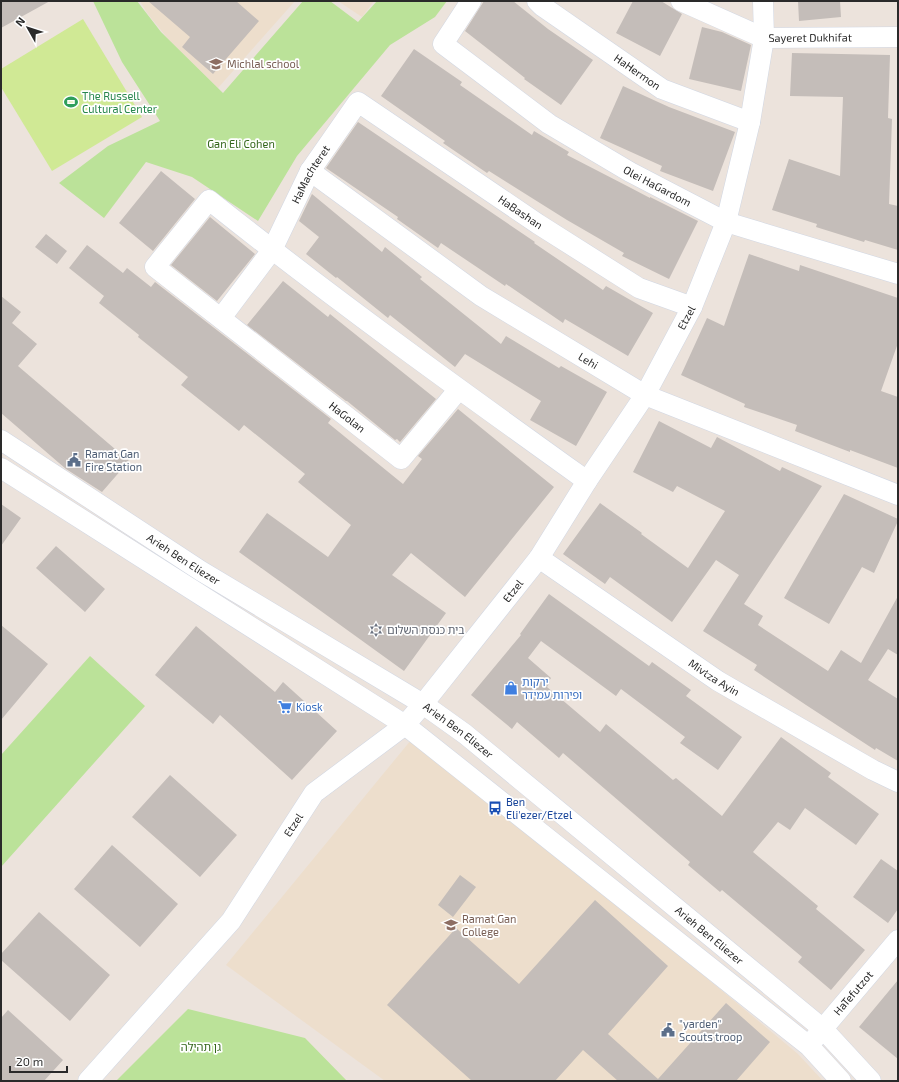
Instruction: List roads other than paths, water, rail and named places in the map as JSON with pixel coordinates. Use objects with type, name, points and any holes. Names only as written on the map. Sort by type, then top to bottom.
[{"type":"street","name":"Olei HaGardom","points":[[471,1],[443,44],[549,124],[630,172],[726,222],[898,274]]},
{"type":"street","name":"HaHermon","points":[[537,1],[542,6],[662,89],[750,122]]},
{"type":"street","name":"Sayeret Dukhifat","points":[[681,1],[764,38],[898,37]]},
{"type":"street","name":"Etzel","points":[[88,1081],[231,921],[314,793],[405,725],[423,704],[539,558],[645,395],[692,307],[726,222],[750,122],[764,38],[763,1]]},
{"type":"street","name":"HaMachteret","points":[[272,250],[310,170],[358,102]]},
{"type":"street","name":"HaBashan","points":[[358,102],[538,224],[639,288],[692,307]]},
{"type":"street","name":"Lehi","points":[[310,170],[481,296],[645,395],[898,495]]},
{"type":"street","name":"HaGolan","points":[[272,250],[209,200],[155,267],[402,459],[459,389]]},
{"type":"street","points":[[221,318],[272,250],[459,389],[588,481]]},
{"type":"street","name":"Arieh Ben Eliezer","points":[[1,440],[201,571],[423,704],[471,739],[823,1028],[872,1081]]},
{"type":"street","name":"Arieh Ben Eliezer","points":[[1,468],[405,725],[809,1046],[841,1081]]},
{"type":"street","name":"Mivtza Ayin","points":[[539,558],[718,681],[873,770],[898,782]]},
{"type":"street","name":"HaTefutzot","points":[[809,1046],[898,940]]},
{"type":"place","name":"Michlal school","points":[[216,64]]},
{"type":"place","name":"The Russell Cultural Center","points":[[71,102]]},
{"type":"place","name":"Ramat Gan Fire Station","points":[[74,460]]},
{"type":"place","name":"בית כנסת השלום","points":[[376,630]]},
{"type":"place","name":"ירקות ופירות עמידר","points":[[511,688]]},
{"type":"place","name":"Kiosk","points":[[285,707]]},
{"type":"place","name":"Ben Eli'ezer/Etzel","points":[[495,808]]},
{"type":"place","name":"Ramat Gan College","points":[[451,925]]},
{"type":"place","name":"\"yarden\" Scouts troop","points":[[668,1030]]},
{"type":"park label","name":"Gan Eli Cohen","points":[[241,144]]},
{"type":"park label","name":"גן תהילה","points":[[201,1047]]}]
